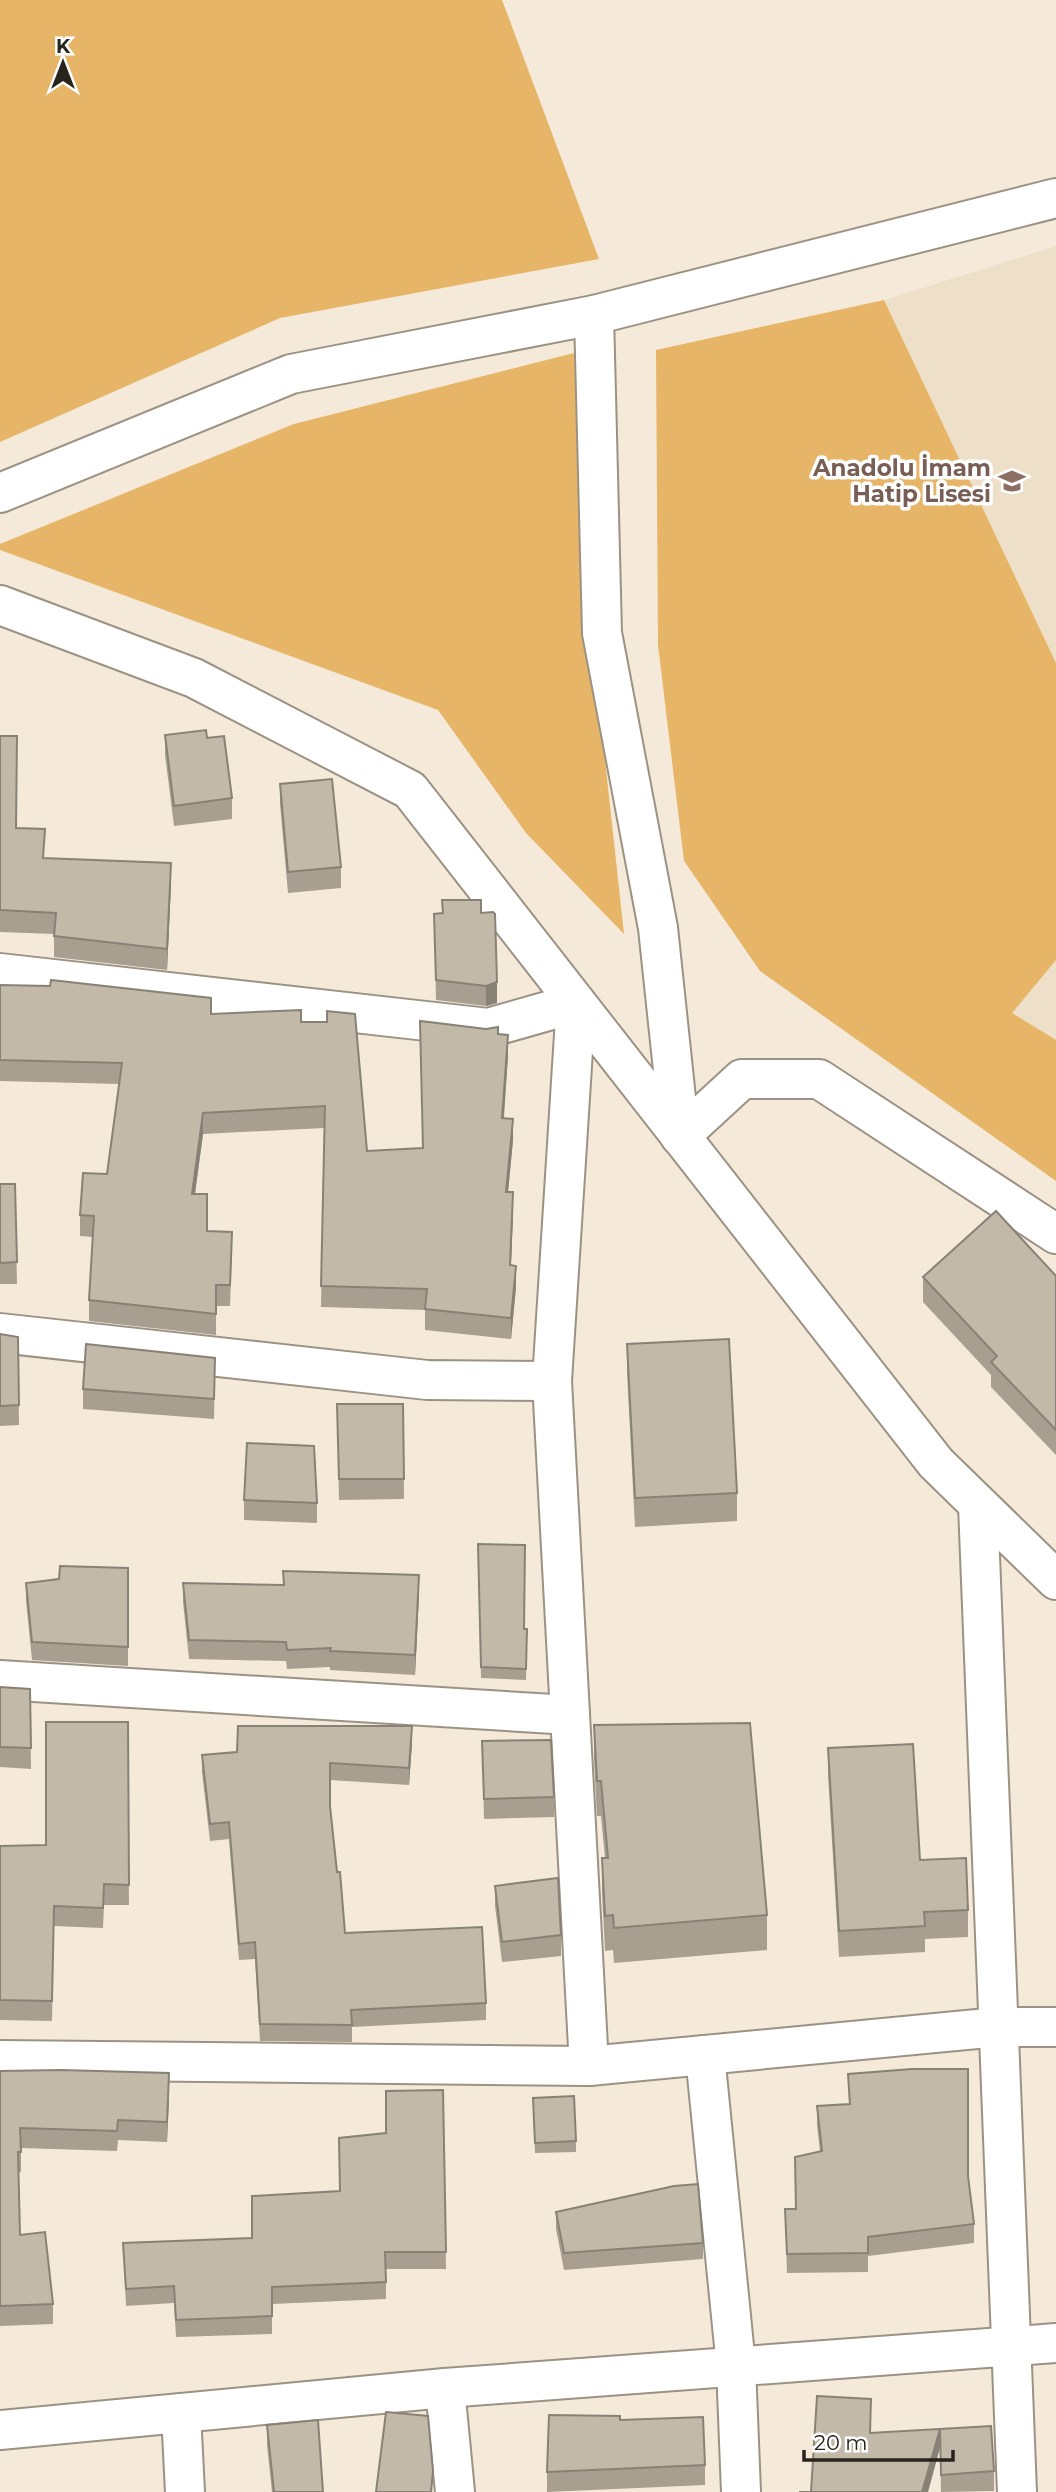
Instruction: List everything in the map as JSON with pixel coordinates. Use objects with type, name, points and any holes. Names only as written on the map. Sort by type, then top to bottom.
[{"type":"street","points":[[0,493],[291,374],[593,315],[1056,198]]},
{"type":"street","points":[[593,315],[602,633],[658,928],[680,1136]]},
{"type":"street","points":[[0,605],[194,678],[410,790],[936,1464],[1056,1580]]},
{"type":"street","points":[[0,973],[488,1028],[576,1003]]},
{"type":"street","points":[[576,1003],[552,1381],[589,2066]]},
{"type":"street","points":[[680,1136],[742,1079],[819,1079],[1056,1234]]},
{"type":"street","points":[[0,1333],[427,1381],[552,1381]]},
{"type":"street","points":[[978,1504],[1017,2492]]},
{"type":"street","points":[[0,1680],[570,1715]]},
{"type":"street","points":[[0,2060],[589,2066],[998,2027],[1056,2027]]},
{"type":"street","points":[[705,2055],[736,2366],[741,2492]]},
{"type":"street","points":[[0,2430],[445,2388],[1056,2343]]},
{"type":"street","points":[[445,2388],[455,2492]]},
{"type":"street","points":[[181,2413],[185,2492]]},
{"type":"shaded area","points":[[0,0],[502,0],[599,259],[280,318],[0,442]]},
{"type":"shaded area","name":"Anadolu İmam Hatip Lisesi","points":[[1056,246],[1056,663],[884,300]]},
{"type":"shaded area","points":[[884,300],[1056,663],[1056,960],[1012,1013],[1056,1040],[1056,1181],[760,971],[684,861],[658,645],[656,350]]},
{"type":"shaded area","points":[[574,353],[594,659],[624,934],[526,833],[438,710],[0,550],[0,544],[294,424]]},
{"type":"shaded area","points":[[1056,960],[1056,1042],[1011,1013]]},
{"type":"building","points":[[206,730],[207,738],[224,736],[232,798],[174,806],[165,735]]},
{"type":"building","points":[[0,736],[17,736],[16,828],[45,829],[43,858],[171,863],[167,949],[54,936],[56,913],[0,910]]},
{"type":"building","points":[[332,779],[341,867],[288,872],[280,784]]},
{"type":"building","points":[[442,900],[481,900],[481,913],[495,914],[497,982],[486,986],[436,980],[434,914],[443,913]]},
{"type":"building","points":[[51,980],[211,998],[211,1014],[301,1010],[301,1022],[327,1022],[327,1011],[355,1014],[367,1151],[423,1148],[420,1021],[486,1029],[498,1027],[498,1034],[508,1035],[502,1118],[513,1119],[506,1192],[513,1192],[510,1265],[516,1266],[511,1318],[425,1309],[427,1289],[321,1286],[325,1106],[203,1113],[192,1194],[207,1194],[207,1231],[232,1232],[230,1285],[216,1285],[216,1314],[89,1300],[94,1216],[80,1215],[83,1173],[107,1174],[122,1063],[0,1060],[0,985],[50,986]]},
{"type":"building","points":[[0,1184],[15,1184],[17,1262],[0,1263]]},
{"type":"building","points":[[996,1211],[1056,1276],[1056,1430],[991,1362],[997,1356],[923,1277]]},
{"type":"building","points":[[0,1334],[18,1337],[19,1405],[0,1406]]},
{"type":"building","points":[[729,1339],[737,1493],[635,1498],[627,1344]]},
{"type":"building","points":[[86,1344],[215,1358],[214,1399],[83,1389]]},
{"type":"building","points":[[337,1404],[403,1404],[404,1479],[339,1479]]},
{"type":"building","points":[[247,1443],[314,1446],[317,1503],[244,1500]]},
{"type":"building","points":[[478,1544],[525,1545],[526,1669],[481,1667]]},
{"type":"building","points":[[60,1566],[128,1568],[128,1647],[32,1642],[26,1583],[59,1579]]},
{"type":"building","points":[[283,1571],[419,1575],[415,1655],[330,1651],[331,1648],[287,1650],[286,1642],[189,1640],[183,1583],[284,1585]]},
{"type":"building","points":[[0,1687],[30,1689],[31,1748],[0,1747]]},
{"type":"building","points":[[46,1722],[128,1722],[129,1885],[104,1884],[103,1908],[54,1906],[52,2001],[0,2000],[0,1846],[46,1845]]},
{"type":"building","points":[[750,1723],[767,1915],[614,1928],[613,1915],[605,1916],[602,1858],[608,1858],[601,1781],[597,1781],[594,1725]]},
{"type":"building","points":[[238,1726],[412,1726],[409,1768],[330,1763],[330,1806],[337,1872],[340,1872],[345,1933],[482,1927],[486,2003],[351,2010],[352,2025],[260,2024],[255,1942],[239,1944],[229,1822],[210,1824],[202,1755],[237,1752]]},
{"type":"building","points":[[551,1740],[554,1797],[484,1799],[482,1741]]},
{"type":"building","points":[[913,1744],[920,1860],[966,1858],[968,1910],[924,1912],[925,1926],[839,1931],[828,1748]]},
{"type":"building","points":[[558,1878],[561,1935],[502,1942],[495,1886]]},
{"type":"building","points":[[912,2069],[968,2069],[968,2176],[974,2224],[868,2237],[868,2253],[787,2254],[785,2209],[796,2209],[795,2157],[822,2151],[817,2106],[850,2104],[848,2074]]},
{"type":"building","points":[[0,2071],[169,2073],[167,2122],[118,2120],[117,2131],[20,2128],[20,2235],[45,2232],[53,2304],[0,2306]]},
{"type":"building","points":[[443,2090],[446,2252],[385,2252],[386,2282],[272,2287],[272,2316],[176,2320],[174,2286],[126,2289],[123,2243],[252,2238],[252,2196],[340,2191],[339,2138],[386,2133],[386,2091]]},
{"type":"building","points":[[574,2096],[576,2141],[535,2143],[533,2098]]},
{"type":"building","points":[[698,2184],[703,2243],[564,2253],[556,2212],[674,2186]]},
{"type":"building","points":[[817,2396],[871,2399],[870,2433],[991,2426],[994,2471],[941,2475],[940,2429],[922,2492],[811,2492]]},
{"type":"building","points":[[386,2412],[428,2416],[433,2471],[431,2492],[376,2492]]},
{"type":"building","points":[[549,2415],[620,2416],[620,2420],[703,2417],[705,2465],[547,2472]]},
{"type":"building","points":[[318,2420],[323,2492],[274,2492],[267,2425]]},
{"type":"place","name":"Anadolu İmam Hatip Lisesi","points":[[1012,481]]}]
